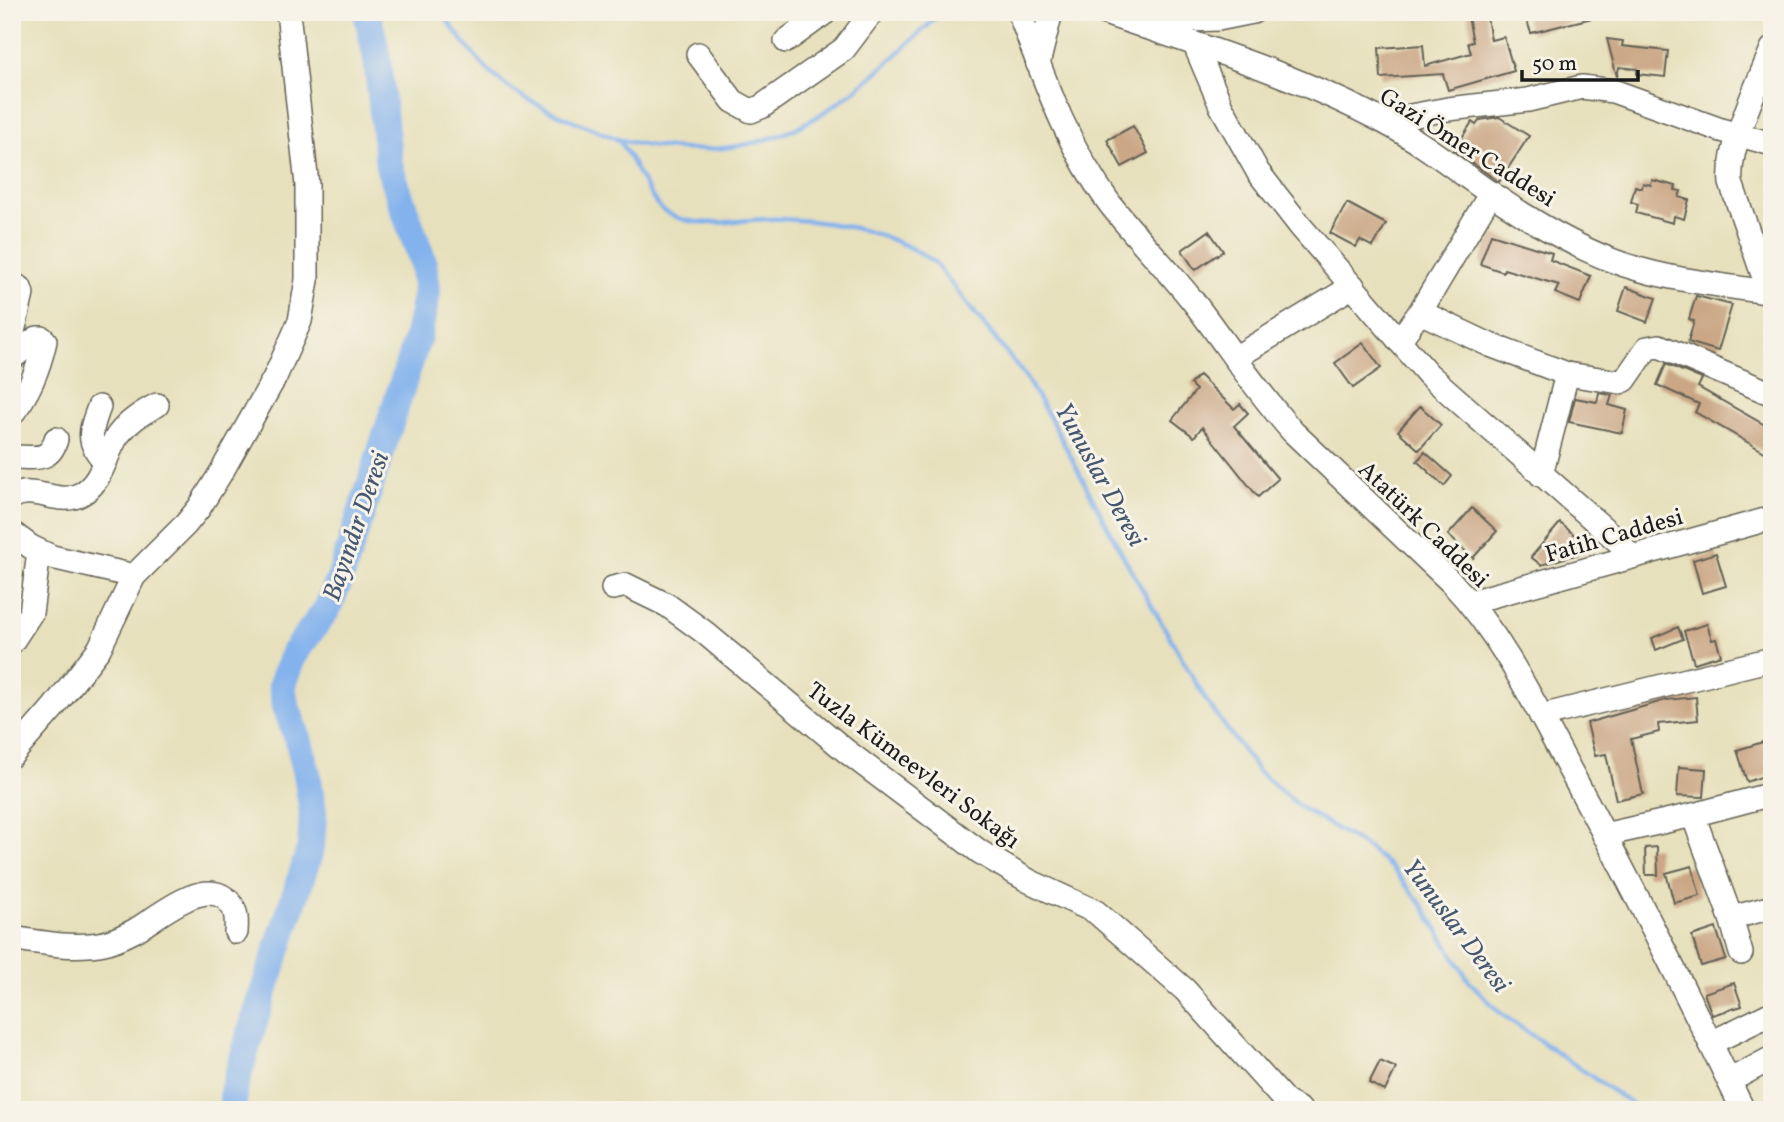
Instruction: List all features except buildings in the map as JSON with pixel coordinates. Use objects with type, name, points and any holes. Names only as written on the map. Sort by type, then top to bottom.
[{"type":"street","points":[[12,755],[99,649],[134,576],[187,524],[199,508],[275,377],[300,321],[307,280],[307,185],[288,12]]},
{"type":"street","points":[[786,41],[826,12]]},
{"type":"street","points":[[698,54],[733,101],[751,111],[844,49],[872,12]]},
{"type":"street","name":"Atatürk Caddesi","points":[[1019,12],[1067,131],[1103,192],[1192,300],[1293,432],[1470,602],[1493,634],[1541,716],[1604,835],[1743,1110]]},
{"type":"street","points":[[1038,64],[1051,12]]},
{"type":"street","name":"Gazi Ömer Caddesi","points":[[1102,12],[1302,83],[1384,121],[1418,141],[1490,193],[1576,244],[1609,260],[1673,278],[1771,293]]},
{"type":"street","points":[[1145,27],[1160,21],[1218,19],[1252,12]]},
{"type":"street","points":[[1195,45],[1221,106],[1258,172],[1284,207],[1446,392],[1619,542],[1631,557]]},
{"type":"street","points":[[1771,293],[1731,183],[1730,171],[1739,135],[1772,49]]},
{"type":"street","points":[[1384,121],[1448,109],[1528,100],[1582,87],[1633,97],[1772,144]]},
{"type":"street","points":[[1399,341],[1420,312],[1490,193]]},
{"type":"street","points":[[12,284],[20,288],[22,294],[12,336]]},
{"type":"street","points":[[1235,358],[1353,286]]},
{"type":"street","points":[[1420,312],[1490,345],[1567,374],[1620,382],[1626,380],[1647,348],[1659,346],[1772,394]]},
{"type":"street","points":[[12,358],[37,338],[45,341],[42,358],[31,385],[12,414]]},
{"type":"street","points":[[1541,475],[1567,374]]},
{"type":"street","points":[[12,497],[27,492],[58,498],[80,495],[95,482],[117,436],[127,424],[157,405]]},
{"type":"street","points":[[99,407],[94,419],[91,442],[105,461]]},
{"type":"street","points":[[12,457],[44,457],[54,449],[56,439]]},
{"type":"street","name":"Fatih Caddesi","points":[[1470,602],[1772,518]]},
{"type":"street","points":[[12,533],[39,552],[52,557],[134,576]]},
{"type":"street","points":[[12,642],[31,613],[39,552]]},
{"type":"street","name":"Tuzla Kümeevleri Sokağı","points":[[613,588],[625,585],[667,605],[704,632],[846,751],[980,852],[1029,881],[1096,912],[1185,990],[1285,1101],[1300,1110]]},
{"type":"street","points":[[1541,716],[1572,711],[1772,659]]},
{"type":"street","points":[[1604,835],[1772,794]]},
{"type":"street","points":[[1693,815],[1741,953]]},
{"type":"street","points":[[12,938],[70,945],[105,943],[135,930],[192,896],[208,892],[220,894],[234,908],[237,917],[236,932]]},
{"type":"street","points":[[1731,918],[1772,907]]},
{"type":"street","points":[[1711,1043],[1772,1013]]},
{"type":"street","points":[[1729,1081],[1772,1058]]},
{"type":"waterway","name":"Bayındır Deresi","points":[[233,1110],[233,1092],[311,847],[313,812],[307,774],[285,704],[282,684],[294,653],[327,609],[340,579],[418,336],[427,292],[423,262],[389,166],[377,58],[367,12]]},
{"type":"waterway","name":"Yunuslar Deresi","points":[[441,12],[482,64],[501,82],[548,110],[621,143],[659,206],[677,218],[706,223],[781,219],[841,225],[899,242],[934,262],[1024,375],[1207,702],[1258,771],[1300,807],[1368,848],[1392,868],[1423,906],[1469,981],[1500,1013],[1640,1110]]},
{"type":"waterway","points":[[617,139],[658,147],[699,149],[740,146],[780,135],[802,125],[845,97],[887,64],[942,12]]}]
